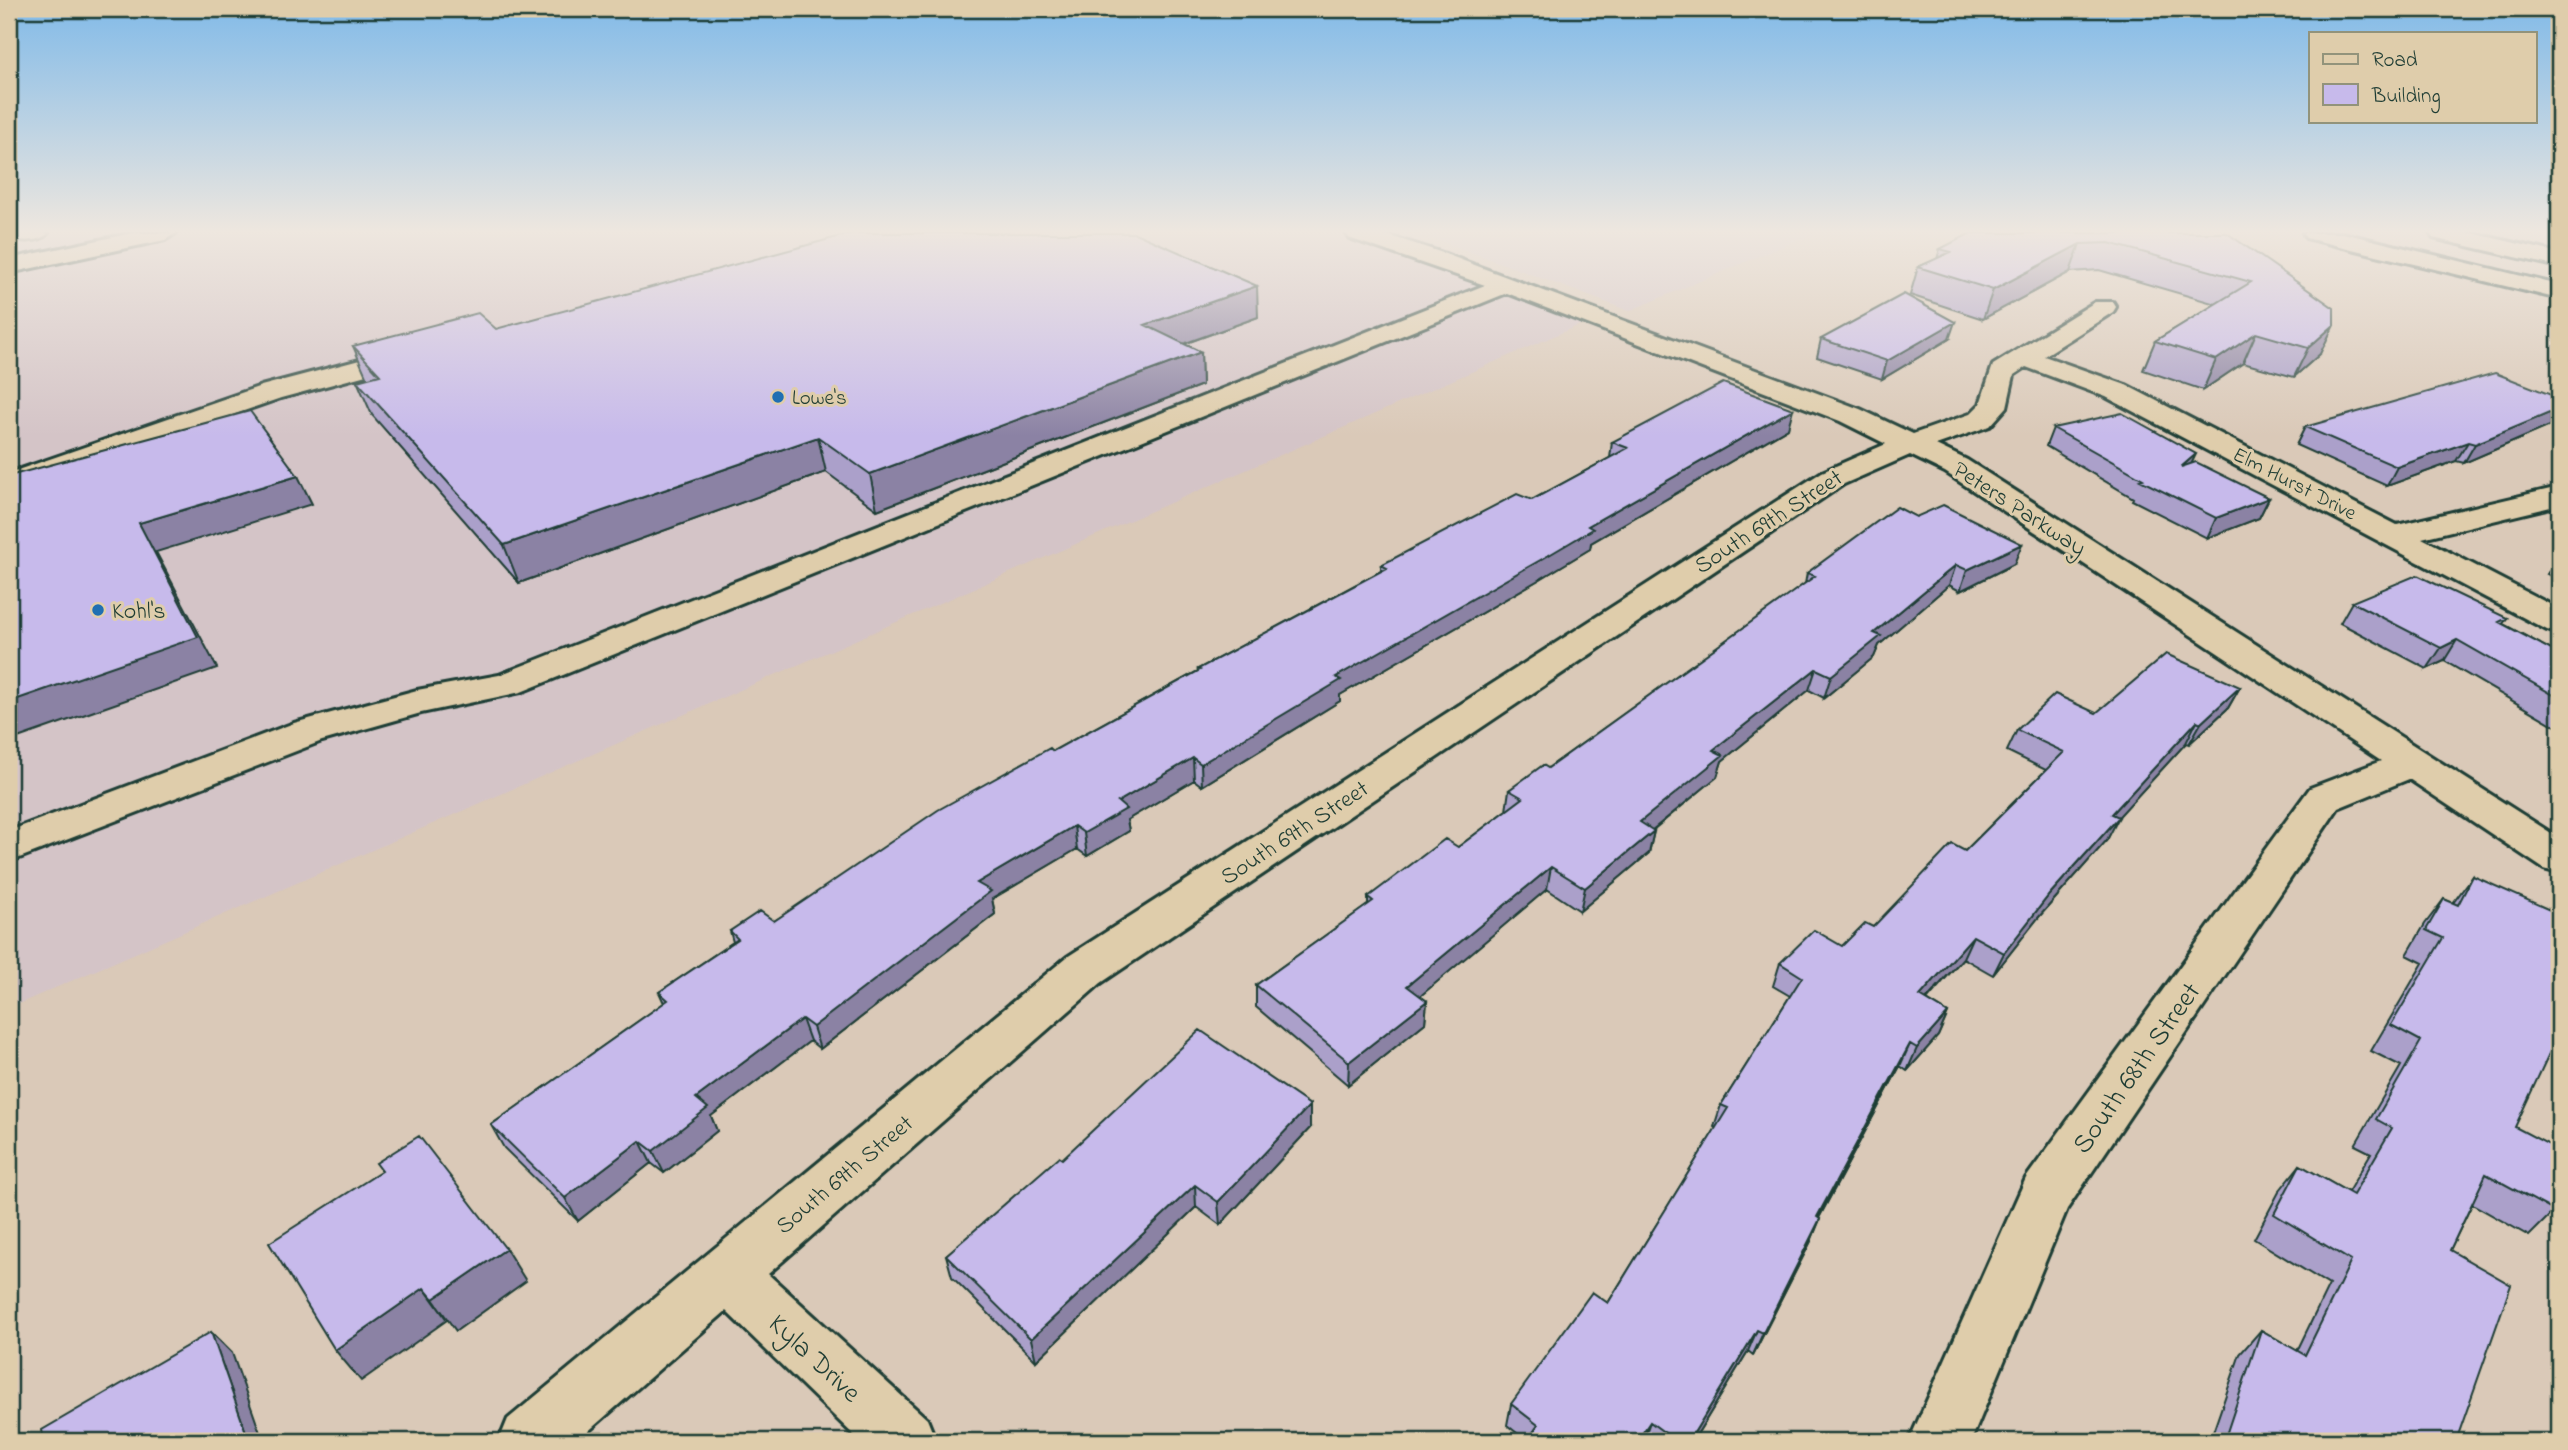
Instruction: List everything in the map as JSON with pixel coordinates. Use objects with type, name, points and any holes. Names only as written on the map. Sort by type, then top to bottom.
[{"type":"street","points":[[9,847],[309,732],[417,702],[509,684],[1468,301]]},
{"type":"street","name":"Peters Parkway","points":[[1548,301],[1850,415],[1956,466],[2559,858]]},
{"type":"street","name":"South 69th Street","points":[[530,1441],[1084,970],[1833,478],[1853,466],[1967,426],[1988,413],[1993,407],[2002,371],[2104,307]]},
{"type":"street","points":[[9,483],[271,393],[443,346]]},
{"type":"street","name":"Elm Hurst Drive","points":[[2024,358],[2116,391],[2396,535],[2559,623]]},
{"type":"street","points":[[2396,535],[2559,496]]},
{"type":"street","name":"South 68th Street","points":[[1940,1441],[2045,1195],[2324,798],[2412,763]]},
{"type":"street","name":"Kyla Drive","points":[[727,1273],[905,1441]]},
{"type":"shaded area","points":[[9,301],[1524,301],[1584,323],[9,1008]]},
{"type":"shaded area","points":[[1601,301],[1654,301],[1629,311]]},
{"type":"building","name":"Lowe's","points":[[601,301],[1215,301],[1145,325],[1201,352],[870,474],[818,437],[504,545],[357,381],[380,375],[353,346],[478,313],[496,329]]},
{"type":"building","points":[[1892,301],[1916,301],[1955,322],[1887,361],[1821,339]]},
{"type":"building","points":[[2221,301],[2324,301],[2334,308],[2334,325],[2308,348],[2256,333],[2216,360],[2155,341]]},
{"type":"building","points":[[2495,373],[2559,398],[2559,409],[2475,444],[2468,442],[2397,467],[2305,427]]},
{"type":"building","points":[[1723,383],[1793,409],[1588,526],[1593,529],[1336,677],[1341,680],[1201,764],[1193,758],[1118,802],[1126,809],[1084,833],[1074,826],[977,883],[991,891],[813,1027],[802,1019],[696,1098],[708,1108],[653,1151],[640,1141],[565,1198],[491,1125],[668,1000],[659,992],[738,939],[730,931],[760,911],[774,921],[938,810],[1050,748],[1053,751],[1200,670],[1198,669],[1387,568],[1381,565],[1517,494],[1532,500],[1628,448],[1612,442]]},
{"type":"building","name":"Kohl's","points":[[250,411],[298,476],[139,523],[198,637],[9,702],[9,476]]},
{"type":"building","points":[[2122,413],[2196,454],[2181,467],[2196,462],[2269,498],[2216,518],[2140,480],[2143,479],[2053,428]]},
{"type":"building","points":[[1943,505],[2022,544],[1967,570],[1956,565],[1874,633],[1881,636],[1831,676],[1816,669],[1713,750],[1723,755],[1640,822],[1654,831],[1585,888],[1551,867],[1407,986],[1427,1001],[1349,1062],[1256,985],[1373,901],[1368,897],[1445,839],[1458,847],[1523,798],[1509,790],[1543,765],[1548,768],[1815,576],[1807,573],[1897,507],[1916,517]]},
{"type":"building","points":[[2417,575],[2507,618],[2499,622],[2559,654],[2559,698],[2457,640],[2441,648],[2352,602]]},
{"type":"building","points":[[2166,654],[2240,687],[2201,723],[2197,721],[2112,814],[2119,817],[2049,895],[2004,953],[1973,936],[1920,996],[1948,1013],[1917,1048],[1910,1044],[1817,1217],[1820,1219],[1763,1333],[1757,1330],[1689,1441],[1676,1441],[1650,1422],[1637,1441],[1527,1441],[1538,1425],[1511,1404],[1592,1292],[1608,1303],[1728,1108],[1721,1105],[1802,977],[1780,963],[1814,930],[1842,946],[1865,923],[1873,927],[1952,844],[1965,851],[2064,752],[2017,730],[2055,694],[2096,713]]},
{"type":"building","points":[[2473,876],[2559,914],[2559,1032],[2515,1127],[2559,1150],[2559,1200],[2554,1211],[2486,1174],[2450,1250],[2511,1285],[2456,1441],[2224,1441],[2261,1330],[2305,1355],[2351,1261],[2274,1214],[2300,1165],[2353,1195],[2392,1128],[2376,1119],[2421,1041],[2391,1025],[2443,938],[2426,930],[2444,899],[2458,905]]},
{"type":"building","points":[[1200,1030],[1310,1105],[1218,1202],[1195,1185],[1031,1339],[946,1255],[1059,1157],[1062,1159]]},
{"type":"building","points":[[419,1136],[506,1249],[433,1299],[424,1288],[335,1350],[269,1243],[382,1171],[376,1163]]},
{"type":"building","points":[[211,1332],[249,1441],[44,1441],[42,1430]]},
{"type":"place","name":"Lowe's","points":[[778,397]]},
{"type":"place","name":"Kohl's","points":[[98,610]]}]
